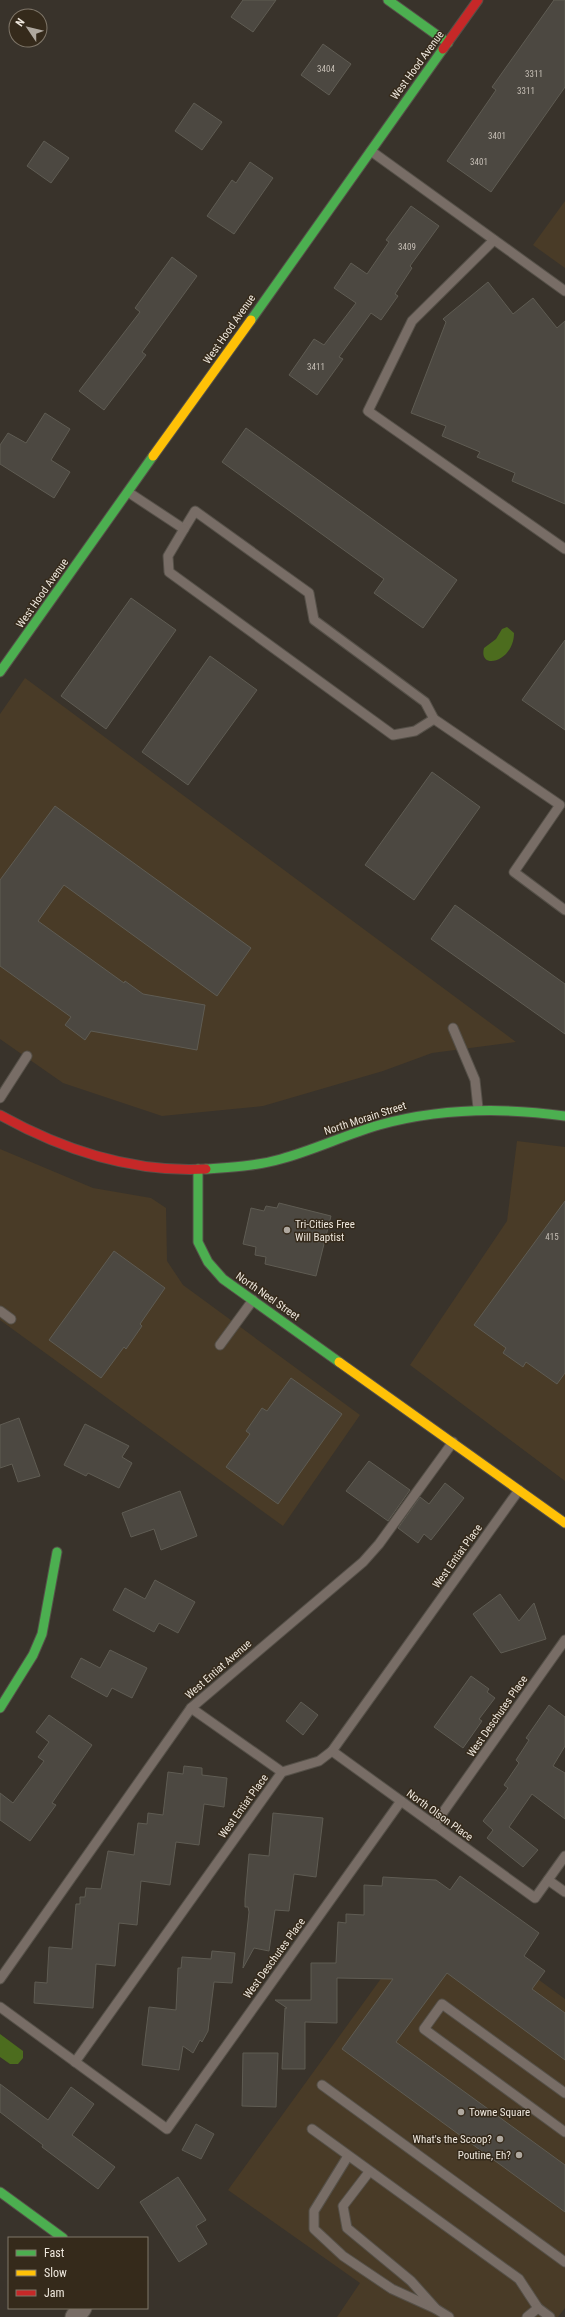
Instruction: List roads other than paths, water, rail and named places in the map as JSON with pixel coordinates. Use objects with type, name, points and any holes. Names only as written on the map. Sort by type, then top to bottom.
[{"type":"street","points":[[388,0],[448,43]]},
{"type":"street","name":"West Hood Avenue","points":[[0,672],[478,0]]},
{"type":"street","name":"North Morain Street","points":[[198,1169],[272,1162],[386,1122],[450,1109],[511,1108],[565,1116]]},
{"type":"street","points":[[0,1115],[34,1134],[94,1157],[160,1169],[198,1169]]},
{"type":"street","name":"North Neel Street","points":[[198,1169],[197,1228],[201,1253],[210,1267],[223,1279],[565,1523]]},
{"type":"street","points":[[0,1708],[30,1662],[42,1634],[57,1552]]},
{"type":"street","points":[[0,2192],[62,2237]]},
{"type":"street","points":[[75,2317],[81,2309]]},
{"type":"lane","points":[[371,151],[565,291]]},
{"type":"lane","points":[[494,240],[412,321],[368,411],[565,549]]},
{"type":"lane","points":[[128,492],[184,529]]},
{"type":"lane","points":[[434,719],[415,731],[393,735],[169,572],[168,556],[195,512],[309,594],[314,620],[425,702],[434,719],[560,805],[514,872],[565,910]]},
{"type":"lane","points":[[453,1028],[476,1080],[478,1108]]},
{"type":"lane","points":[[0,1098],[27,1056]]},
{"type":"lane","points":[[220,1345],[253,1300]]},
{"type":"lane","points":[[0,1311],[12,1319]]},
{"type":"lane","name":"West Entiat Avenue","points":[[0,1979],[191,1708],[363,1562],[379,1544],[453,1442]]},
{"type":"lane","name":"West Entiat Place","points":[[74,2062],[282,1772],[319,1761],[332,1751],[519,1490]]},
{"type":"lane","name":"West Deschutes Place","points":[[434,1825],[565,1640]]},
{"type":"lane","points":[[191,1708],[282,1772]]},
{"type":"lane","name":"North Olson Place","points":[[332,1751],[535,1898],[548,1880]]},
{"type":"lane","name":"West Deschutes Place","points":[[74,2062],[167,2129],[401,1801]]},
{"type":"lane","points":[[565,1856],[548,1880],[565,1892]]},
{"type":"lane","points":[[565,2093],[442,2004],[424,2029],[565,2132]]},
{"type":"lane","points":[[0,2007],[74,2062]]},
{"type":"lane","points":[[322,2085],[565,2262]]},
{"type":"lane","points":[[312,2129],[369,2172],[519,2279],[538,2308],[550,2317]]},
{"type":"lane","points":[[348,2156],[314,2211],[314,2229],[343,2256],[392,2289],[436,2309],[449,2317]]},
{"type":"lane","points":[[369,2172],[344,2206],[347,2228],[411,2281],[436,2309]]},
{"type":"lane","points":[[527,2317],[538,2308]]},
{"type":"place","name":"Tri-Cities Free Will Baptist","points":[[287,1230]]},
{"type":"place","name":"Towne Square","points":[[461,2112]]},
{"type":"place","name":"What's the Scoop?","points":[[500,2139]]},
{"type":"place","name":"Poutine, Eh?","points":[[519,2155]]}]
